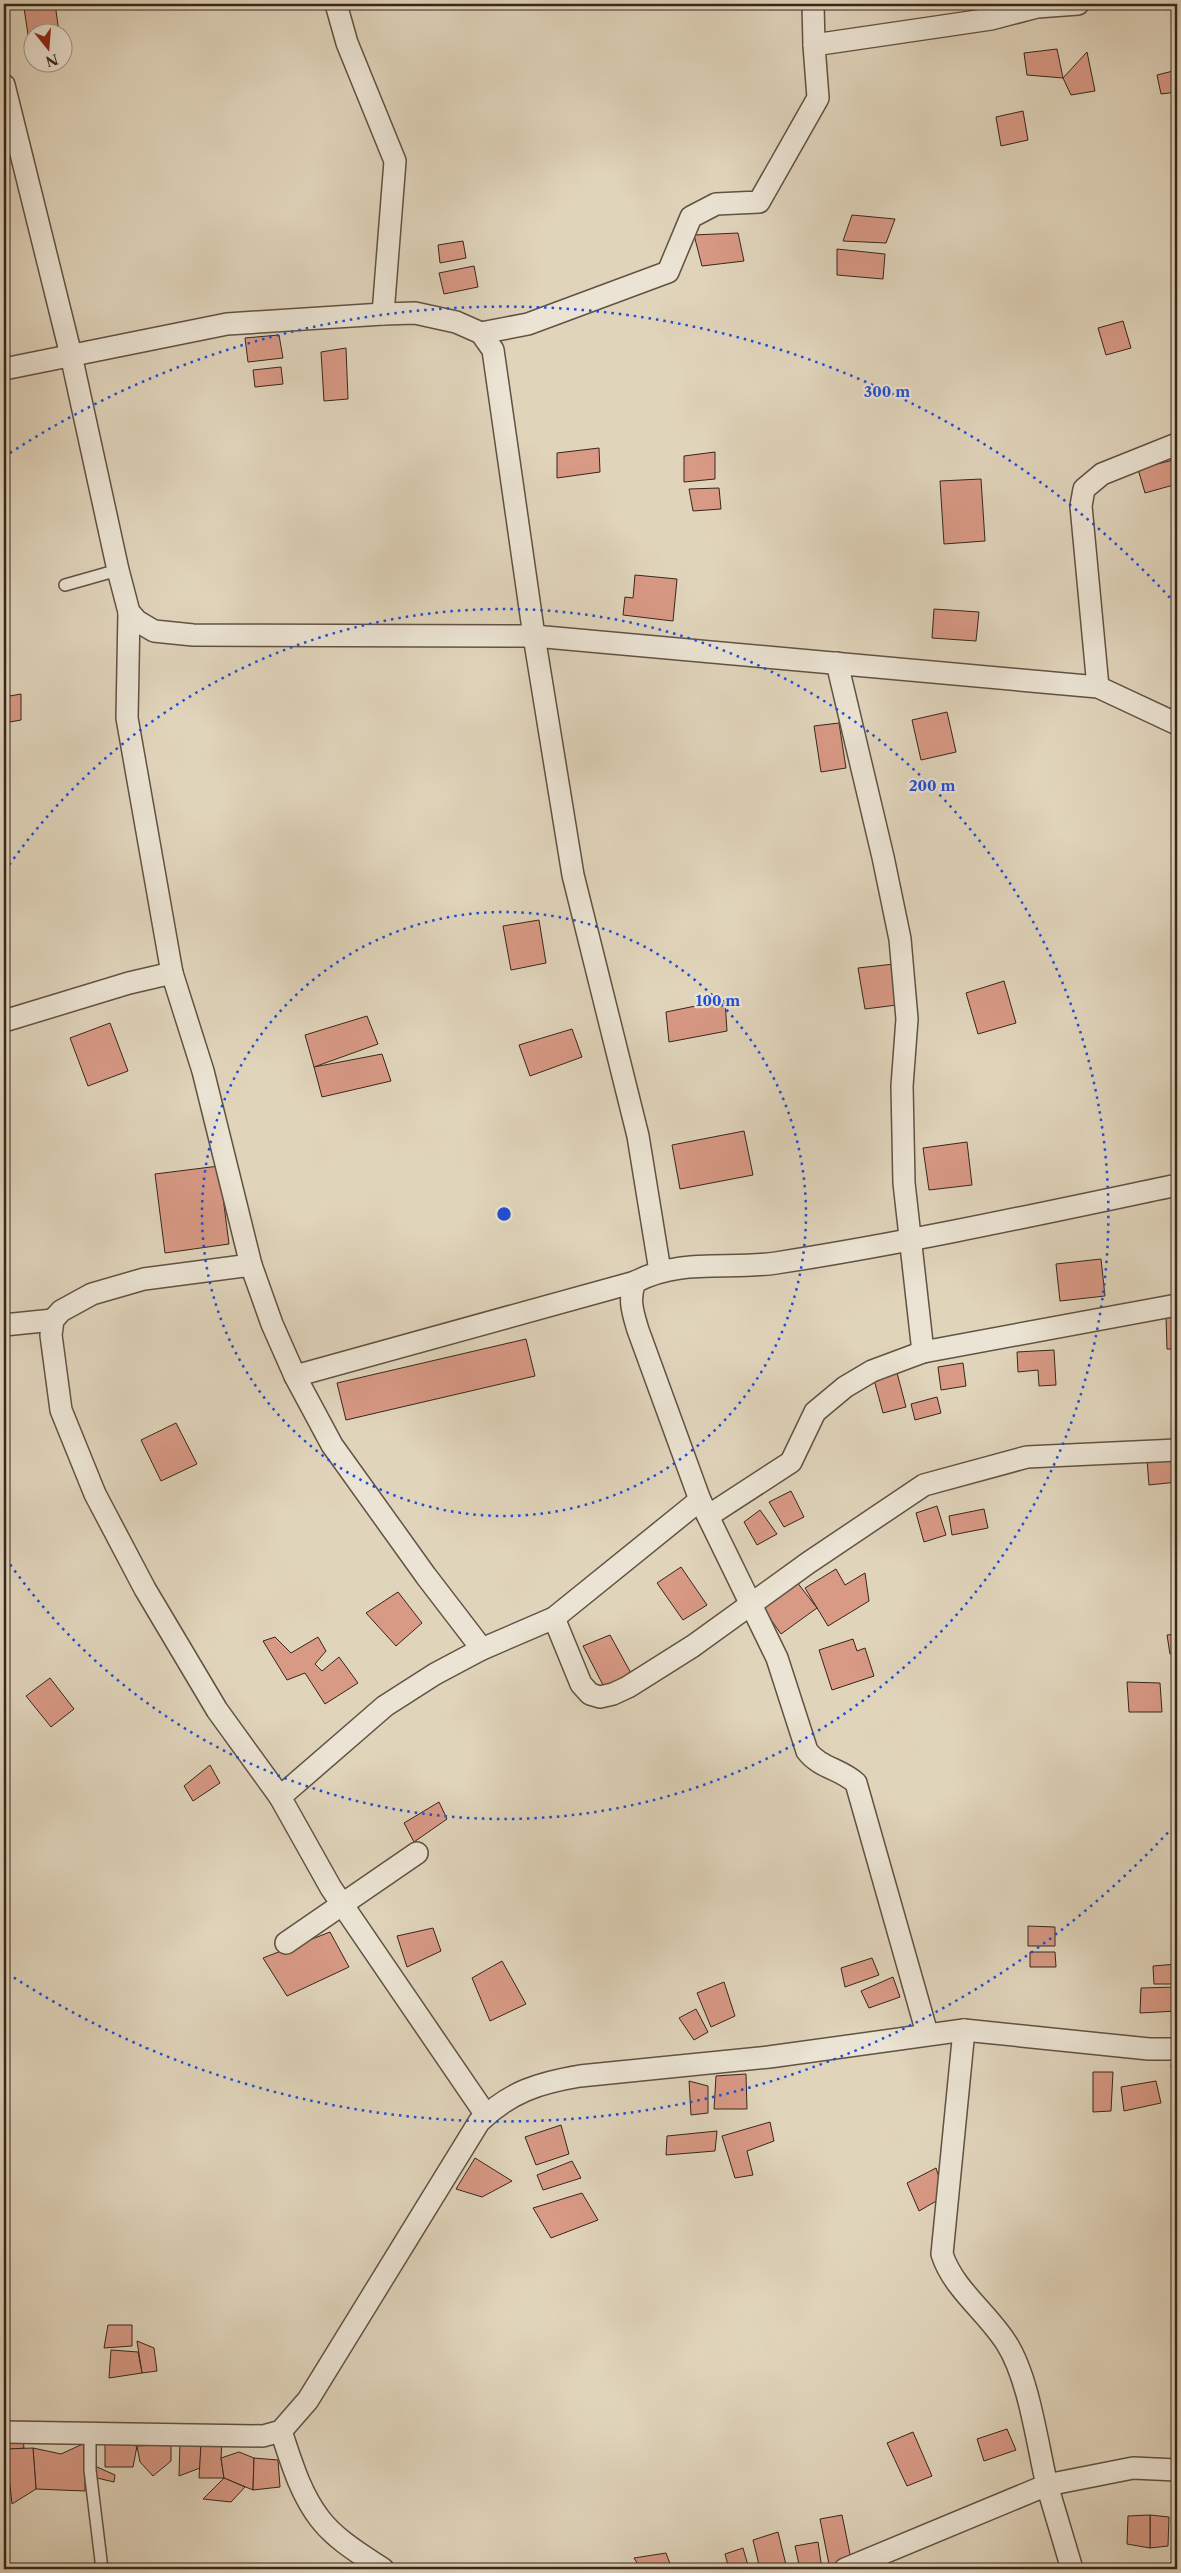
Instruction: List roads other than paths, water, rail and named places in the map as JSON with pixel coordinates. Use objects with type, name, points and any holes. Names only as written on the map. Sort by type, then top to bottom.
[{"type":"street","points":[[336,4],[347,43],[395,161],[383,314]]},
{"type":"street","points":[[481,333],[528,324],[668,272],[691,217],[716,204],[759,202],[818,98],[813,4]]},
{"type":"street","points":[[814,45],[991,19],[1037,7],[1078,4]]},
{"type":"street","points":[[4,85],[71,355],[129,612],[127,638],[127,718],[172,973],[203,1071],[251,1265],[272,1324],[295,1376],[332,1445],[426,1576],[482,1648]]},
{"type":"street","points":[[4,369],[227,324],[415,313],[456,322],[481,333],[493,350],[534,636],[573,875],[638,1136],[660,1271]]},
{"type":"street","points":[[1098,687],[1081,506],[1084,489],[1102,474],[1177,444]]},
{"type":"street","points":[[129,612],[137,621],[154,631]]},
{"type":"street","points":[[127,638],[154,631],[193,635],[534,636],[1098,687],[1177,724]]},
{"type":"street","points":[[837,663],[883,857],[900,939],[907,1019],[902,1086],[904,1183],[923,1352]]},
{"type":"street","points":[[4,1022],[129,983],[172,973]]},
{"type":"street","points":[[295,1376],[635,1282],[660,1271],[678,1267],[774,1263],[910,1241],[1177,1185]]},
{"type":"street","points":[[251,1265],[136,1282],[92,1294],[61,1310],[53,1320],[50,1335],[61,1410],[94,1494],[145,1588],[217,1710],[280,1797],[301,1838],[343,1905],[486,2115]]},
{"type":"street","points":[[635,1282],[630,1303],[638,1330],[704,1508],[777,1658],[807,1751],[814,1760],[848,1775],[856,1783],[927,2033]]},
{"type":"street","points":[[280,1797],[385,1706],[435,1674],[482,1648],[554,1618],[704,1508],[791,1462],[815,1412],[845,1388],[872,1370],[923,1352],[1177,1305]]},
{"type":"street","points":[[4,1325],[53,1320]]},
{"type":"street","points":[[554,1618],[581,1684],[590,1694],[600,1697],[628,1687],[693,1646],[924,1485],[1027,1457],[1177,1450]]},
{"type":"street","points":[[286,1943],[417,1853]]},
{"type":"street","points":[[964,2030],[942,2254],[954,2278],[1008,2346],[1023,2385],[1047,2485],[1072,2569]]},
{"type":"street","points":[[4,2432],[263,2436],[281,2431],[308,2400],[468,2138],[486,2115],[524,2089],[552,2080],[769,2057],[927,2033],[964,2030],[1149,2049],[1177,2049]]},
{"type":"street","points":[[281,2431],[297,2480],[320,2519],[353,2549],[384,2569]]},
{"type":"street","points":[[845,2569],[1047,2485],[1133,2468],[1177,2470]]},
{"type":"lane","points":[[64,585],[118,570]]},
{"type":"lane","points":[[90,2432],[90,2470],[102,2569]]}]
